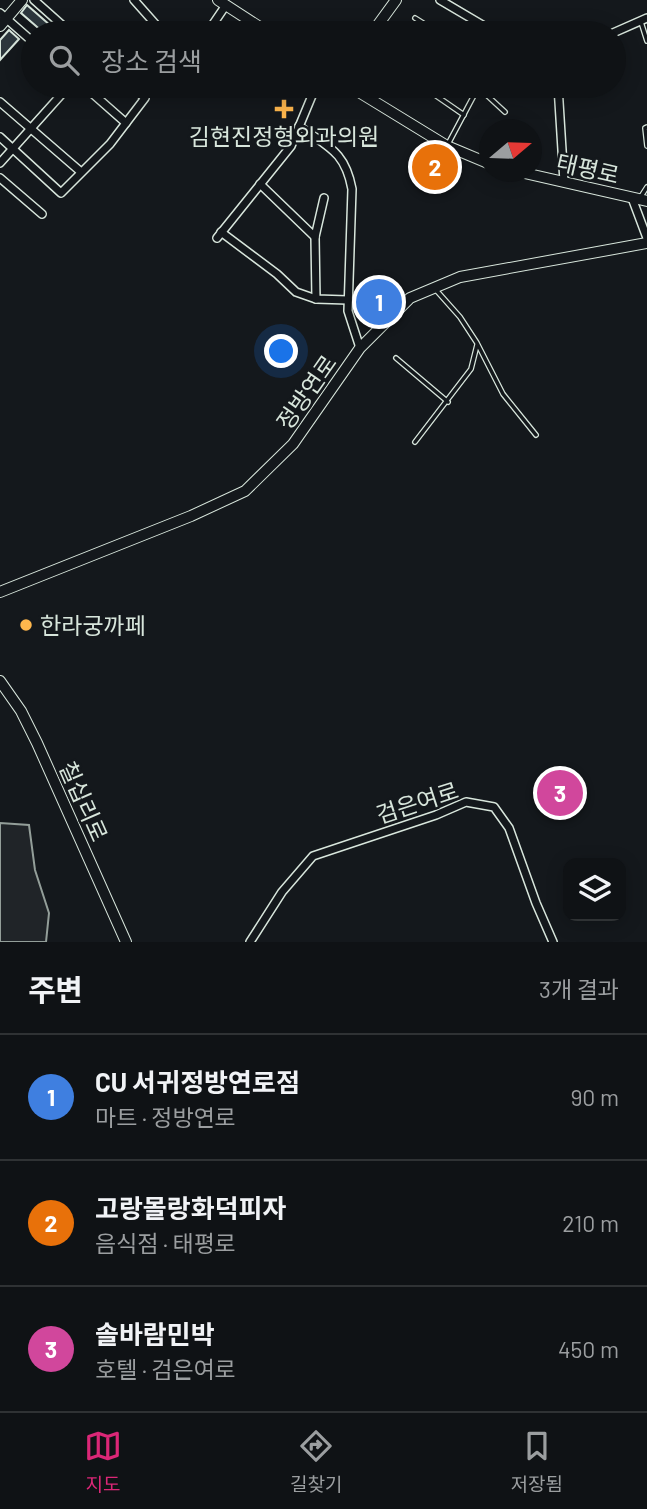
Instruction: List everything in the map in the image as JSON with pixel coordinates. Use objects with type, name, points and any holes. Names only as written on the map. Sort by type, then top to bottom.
[{"type":"main road","points":[[2,19],[22,0]]},
{"type":"main road","points":[[381,21],[396,0]]},
{"type":"main road","points":[[222,2],[251,21]]},
{"type":"main road","points":[[369,98],[447,146],[479,160]]},
{"type":"main road","name":"태평로","points":[[542,177],[639,200]]},
{"type":"main road","name":"정방연로","points":[[0,592],[191,516],[245,491],[293,444],[360,348],[410,298],[460,277],[647,240]]},
{"type":"main road","name":"칠십리로","points":[[0,681],[21,711],[37,743],[126,942]]},
{"type":"street","points":[[34,0],[58,21]]},
{"type":"street","points":[[134,0],[153,21]]},
{"type":"street","points":[[440,0],[476,21]]},
{"type":"street","points":[[213,21],[222,2]]},
{"type":"street","points":[[2,19],[21,33]]},
{"type":"street","points":[[626,27],[644,19]]},
{"type":"street","points":[[0,163],[58,98]]},
{"type":"street","points":[[97,98],[126,123]]},
{"type":"street","points":[[0,136],[61,193],[110,144],[145,98]]},
{"type":"street","points":[[311,98],[291,146],[219,235],[277,274],[296,292],[316,299],[348,300]]},
{"type":"street","points":[[559,98],[564,182]]},
{"type":"street","points":[[0,102],[81,172]]},
{"type":"street","points":[[299,126],[341,157],[349,174],[352,189],[348,312],[360,348]]},
{"type":"street","points":[[0,178],[42,214]]},
{"type":"street","points":[[260,184],[315,237]]},
{"type":"street","points":[[316,299],[315,237],[324,198]]},
{"type":"street","points":[[639,200],[647,240]]},
{"type":"street","name":"검은여로","points":[[250,942],[282,892],[313,856],[436,815],[466,802],[494,807],[509,828],[553,942]]},
{"type":"lane","points":[[415,18],[420,21]]},
{"type":"lane","points":[[644,19],[647,41]]},
{"type":"lane","points":[[440,98],[464,114]]},
{"type":"lane","points":[[447,146],[472,98]]},
{"type":"lane","points":[[491,98],[505,111]]},
{"type":"lane","points":[[647,127],[647,146]]},
{"type":"lane","points":[[639,200],[647,187]]},
{"type":"lane","points":[[434,288],[460,317],[477,343],[503,394],[536,435]]},
{"type":"lane","points":[[415,442],[471,369],[477,343]]},
{"type":"lane","points":[[396,358],[448,402]]},
{"type":"shaded area","points":[[0,823],[29,825],[35,870],[49,913],[46,942],[0,942]]},
{"type":"building","points":[[27,5],[45,21],[30,21],[21,13]]},
{"type":"building","points":[[9,30],[19,39],[0,60],[0,40]]},
{"type":"place","name":"김현진정형외과의원","points":[[284,109]]},
{"type":"place","name":"고랑몰랑화덕피자","points":[[435,167]]},
{"type":"place","name":"CU 서귀정방연로점","points":[[379,302]]},
{"type":"place","name":"한라궁까페","points":[[26,625]]},
{"type":"place","name":"솔바람민박","points":[[560,793]]}]
